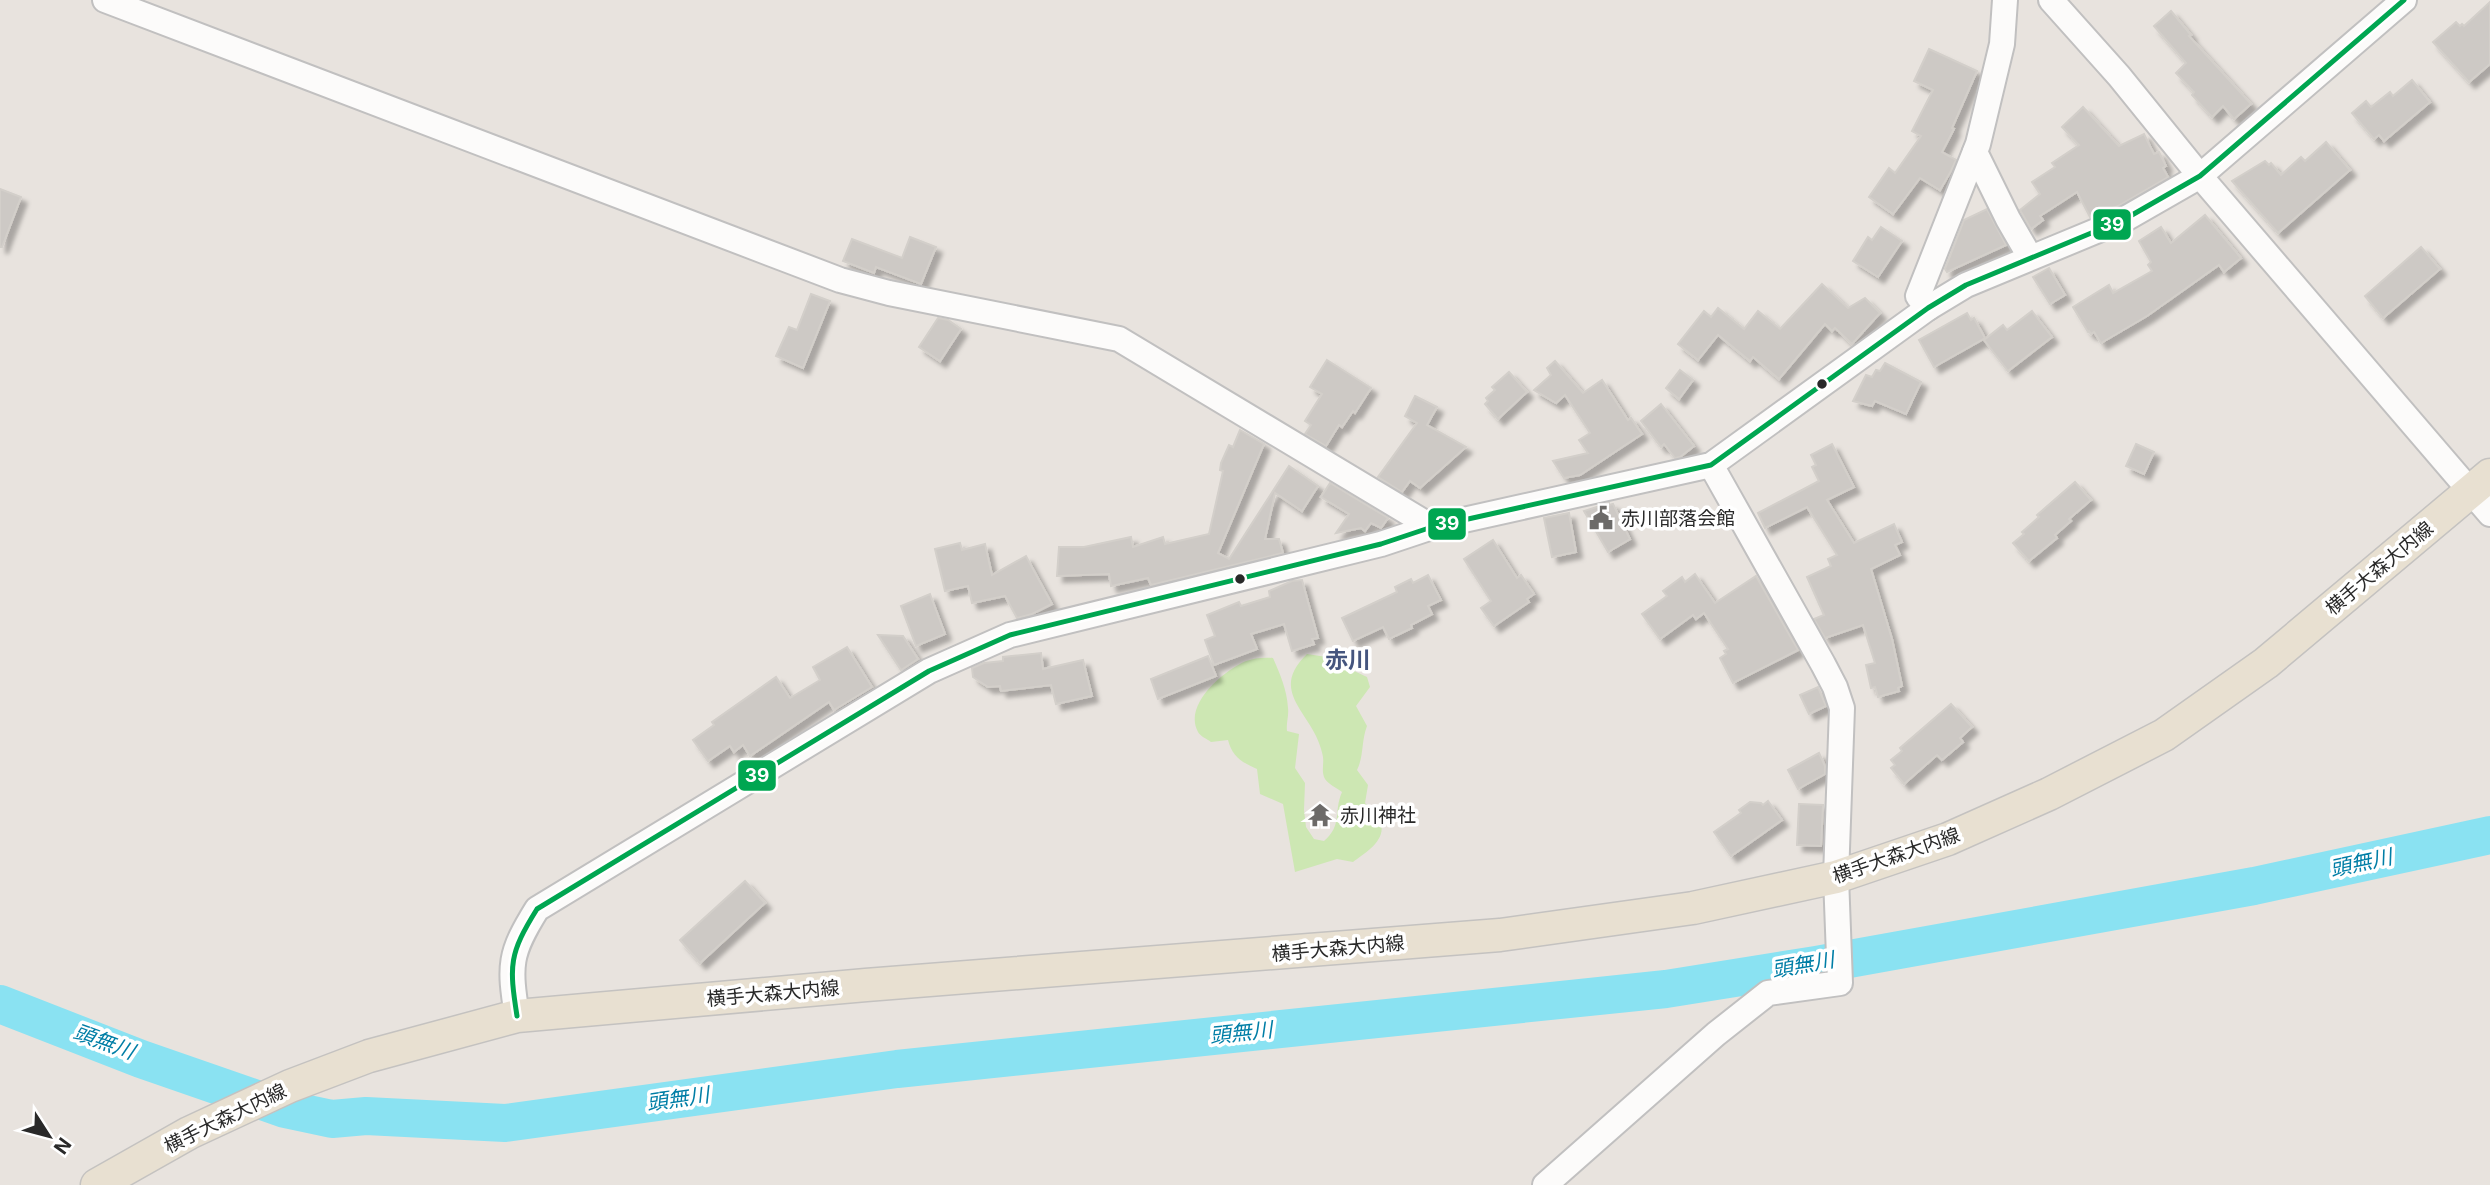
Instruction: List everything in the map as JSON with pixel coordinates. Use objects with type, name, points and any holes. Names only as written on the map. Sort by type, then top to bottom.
[{"type":"main road","name":"横手大森大内線","points":[[97,1185],[189,1133],[290,1086],[369,1056],[517,1016],[866,985],[1500,935],[1693,908],[1836,877],[1961,833],[2049,794],[2165,735],[2266,663],[2484,493]]},
{"type":"street","points":[[105,0],[840,280],[901,296],[1119,339],[1432,527]]},
{"type":"street","points":[[1928,308],[1918,296],[1975,152],[2003,44],[2005,0]]},
{"type":"street","points":[[2051,0],[2119,76],[2200,176],[2484,493]]},
{"type":"street","points":[[517,1016],[511,974],[519,939],[537,909],[929,671],[1010,635],[1368,547],[1432,527],[1712,465],[1928,308],[1966,285],[2125,219],[2200,176],[2404,0]]},
{"type":"street","points":[[1975,152],[1995,195],[2030,257]]},
{"type":"street","points":[[1545,1185],[1716,1034],[1768,993],[1840,983],[1836,877],[1842,708],[1823,664],[1712,465]]},
{"type":"green space","points":[[1307,654],[1340,659],[1352,670],[1367,677],[1370,687],[1356,706],[1367,726],[1357,770],[1368,785],[1365,803],[1379,819],[1382,828],[1374,845],[1353,862],[1337,859],[1295,872],[1283,804],[1260,794],[1257,769],[1238,758],[1228,740],[1211,742],[1199,733],[1195,722],[1201,700],[1217,681],[1249,660],[1273,658],[1286,695],[1287,731],[1299,734],[1295,768],[1305,783],[1306,827],[1314,839],[1324,841],[1336,824],[1342,792],[1325,779],[1323,757],[1316,736],[1293,696],[1292,677]]},
{"type":"building","points":[[2490,2],[2490,64],[2469,82],[2433,42],[2456,22],[2464,26]]},
{"type":"building","points":[[2171,11],[2191,35],[2189,36],[2251,104],[2234,119],[2223,106],[2212,117],[2176,73],[2186,63],[2154,26]]},
{"type":"building","points":[[1929,49],[1977,71],[1942,152],[1956,160],[1940,190],[1920,178],[1893,214],[1869,197],[1889,168],[1895,173],[1921,136],[1912,131],[1933,90],[1914,81]]},
{"type":"building","points":[[2412,80],[2430,102],[2384,141],[2379,135],[2374,139],[2352,113],[2366,101],[2371,107],[2390,92],[2393,96]]},
{"type":"building","points":[[2083,107],[2119,146],[2144,134],[2154,154],[2159,152],[2168,177],[2118,206],[2090,217],[2077,192],[2040,216],[2043,220],[2031,229],[2020,210],[2040,194],[2032,182],[2055,167],[2052,163],[2079,145],[2062,127]]},
{"type":"building","points":[[2326,142],[2350,170],[2278,233],[2232,181],[2265,161],[2269,165],[2271,163],[2281,175],[2301,157],[2305,161]]},
{"type":"building","points":[[0,189],[21,197],[2,247],[0,247]]},
{"type":"building","points":[[1987,209],[2006,245],[1947,272],[1945,269],[1964,220]]},
{"type":"building","points":[[2205,215],[2241,258],[2224,272],[2219,265],[2147,316],[2101,343],[2094,332],[2088,332],[2073,307],[2109,285],[2113,293],[2152,271],[2148,265],[2151,262],[2139,241],[2161,227],[2171,243]]},
{"type":"building","points":[[1881,227],[1902,241],[1878,277],[1853,261],[1868,237],[1872,240]]},
{"type":"building","points":[[910,237],[936,247],[921,284],[876,267],[874,273],[843,261],[852,239],[902,258]]},
{"type":"building","points":[[2421,247],[2440,269],[2383,318],[2365,296]]},
{"type":"building","points":[[2049,268],[2065,295],[2050,304],[2033,277]]},
{"type":"building","points":[[1822,284],[1848,308],[1865,298],[1880,313],[1852,344],[1835,328],[1832,331],[1825,324],[1779,379],[1753,357],[1750,361],[1718,335],[1698,360],[1678,344],[1704,311],[1711,317],[1718,308],[1744,329],[1758,311],[1780,329]]},
{"type":"building","points":[[811,294],[830,301],[803,368],[776,356],[789,327],[797,330]]},
{"type":"building","points":[[2032,311],[2052,337],[2008,371],[1984,340],[2003,325],[2007,330]]},
{"type":"building","points":[[1967,313],[1971,320],[1974,318],[1985,338],[1934,367],[1919,340]]},
{"type":"building","points":[[938,318],[948,320],[961,329],[940,361],[919,347]]},
{"type":"building","points":[[1327,360],[1371,388],[1355,413],[1353,411],[1342,427],[1339,425],[1326,446],[1305,434],[1311,425],[1305,421],[1322,394],[1310,387]]},
{"type":"building","points":[[1555,361],[1583,393],[1602,380],[1628,420],[1631,418],[1642,434],[1580,475],[1564,478],[1553,461],[1588,453],[1579,440],[1590,433],[1565,395],[1556,403],[1534,390],[1551,375],[1547,368]]},
{"type":"building","points":[[1885,363],[1921,382],[1906,414],[1875,401],[1872,406],[1853,401],[1866,375],[1872,377]]},
{"type":"building","points":[[1680,370],[1693,380],[1679,399],[1666,388]]},
{"type":"building","points":[[1509,372],[1527,392],[1498,419],[1485,404],[1488,401],[1486,398],[1495,390],[1492,387]]},
{"type":"building","points":[[1415,396],[1437,407],[1427,425],[1466,447],[1420,488],[1410,481],[1402,492],[1378,477],[1417,423],[1405,416]]},
{"type":"building","points":[[1661,404],[1694,446],[1680,457],[1675,458],[1664,444],[1661,447],[1641,421]]},
{"type":"building","points":[[1240,430],[1264,444],[1218,553],[1229,559],[1289,466],[1318,486],[1302,511],[1275,493],[1265,539],[1279,539],[1283,553],[1151,585],[1148,578],[1111,586],[1109,574],[1057,576],[1059,547],[1084,547],[1131,537],[1133,547],[1163,537],[1165,544],[1209,534],[1223,471],[1220,470],[1221,463],[1229,445],[1233,447]]},
{"type":"building","points":[[1832,444],[1854,487],[1827,500],[1854,543],[1894,524],[1902,542],[1895,545],[1900,555],[1871,569],[1892,639],[1902,686],[1898,688],[1899,691],[1878,697],[1875,687],[1871,688],[1866,665],[1875,663],[1863,625],[1825,638],[1814,619],[1824,615],[1807,577],[1831,566],[1828,559],[1837,555],[1807,507],[1765,528],[1758,513],[1819,481],[1812,467],[1816,465],[1811,455]]},
{"type":"building","points":[[2136,444],[2154,452],[2144,474],[2126,466]]},
{"type":"building","points":[[2075,482],[2091,500],[2069,519],[2071,521],[2055,535],[2057,538],[2029,561],[2013,543],[2039,517],[2037,515]]},
{"type":"building","points":[[1330,483],[1388,518],[1381,528],[1371,523],[1365,531],[1361,528],[1336,533],[1349,514],[1321,497]]},
{"type":"building","points":[[1613,504],[1630,539],[1608,552],[1584,511]]},
{"type":"building","points":[[1569,513],[1576,552],[1552,557],[1544,518]]},
{"type":"building","points":[[1493,540],[1517,578],[1521,575],[1534,594],[1527,599],[1529,602],[1494,626],[1481,608],[1491,601],[1464,559]]},
{"type":"building","points":[[960,543],[962,550],[985,544],[992,575],[1026,556],[1052,604],[1017,618],[1005,596],[972,603],[968,586],[945,591],[935,549]]},
{"type":"building","points":[[1695,574],[1715,603],[1756,576],[1798,650],[1733,683],[1720,658],[1728,649],[1704,613],[1696,619],[1693,615],[1660,639],[1642,614],[1667,596],[1663,591],[1682,577],[1685,582]]},
{"type":"building","points":[[1428,575],[1441,600],[1428,606],[1432,614],[1389,639],[1383,627],[1353,641],[1342,618],[1397,592],[1395,587],[1411,579],[1413,583]]},
{"type":"building","points":[[1302,580],[1318,638],[1312,639],[1314,644],[1292,651],[1284,624],[1251,634],[1257,649],[1214,665],[1205,640],[1215,636],[1207,615],[1239,602],[1241,606],[1270,597],[1269,591],[1292,581]]},
{"type":"building","points":[[930,594],[945,634],[916,646],[901,606]]},
{"type":"building","points":[[878,635],[903,636],[918,659],[901,670]]},
{"type":"building","points":[[847,647],[872,687],[834,710],[829,702],[750,756],[743,745],[734,752],[730,746],[708,761],[693,740],[714,725],[712,722],[776,677],[790,698],[820,680],[813,667]]},
{"type":"building","points":[[1041,653],[1043,669],[1083,660],[1092,696],[1056,704],[1051,685],[1001,691],[1000,686],[988,687],[973,677],[972,668],[984,663],[1003,661],[1003,657]]},
{"type":"building","points":[[1208,656],[1216,676],[1158,699],[1151,679]]},
{"type":"building","points":[[1818,687],[1826,706],[1809,714],[1800,695]]},
{"type":"building","points":[[1951,704],[1972,727],[1960,738],[1963,742],[1942,760],[1937,755],[1904,784],[1891,768],[1895,765],[1891,760],[1902,751],[1900,748]]},
{"type":"building","points":[[1819,753],[1825,766],[1825,774],[1798,789],[1788,770]]},
{"type":"building","points":[[1768,801],[1782,820],[1731,856],[1714,832],[1741,813],[1739,810],[1750,802],[1763,805]]},
{"type":"building","points":[[1799,804],[1823,805],[1821,846],[1797,845]]},
{"type":"building","points":[[745,881],[765,903],[700,963],[680,940]]},
{"type":"waterway","name":"頭無川","points":[[0,1004],[141,1059],[285,1109],[332,1119],[366,1116],[505,1123],[897,1069],[1666,989],[1816,965],[2254,886],[2490,835]]},
{"type":"transit line","name":"39","points":[[517,1016],[513,960],[521,938],[537,909],[929,671],[1010,635],[1381,544],[1432,527],[1711,465],[1928,308],[1966,285],[2125,219],[2200,176],[2404,0]]},
{"type":"place","name":"赤川部落会館","points":[[1601,518]]},
{"type":"place","name":"赤川神社","points":[[1320,815]]},
{"type":"district","name":"赤川","points":[[1348,660]]}]
